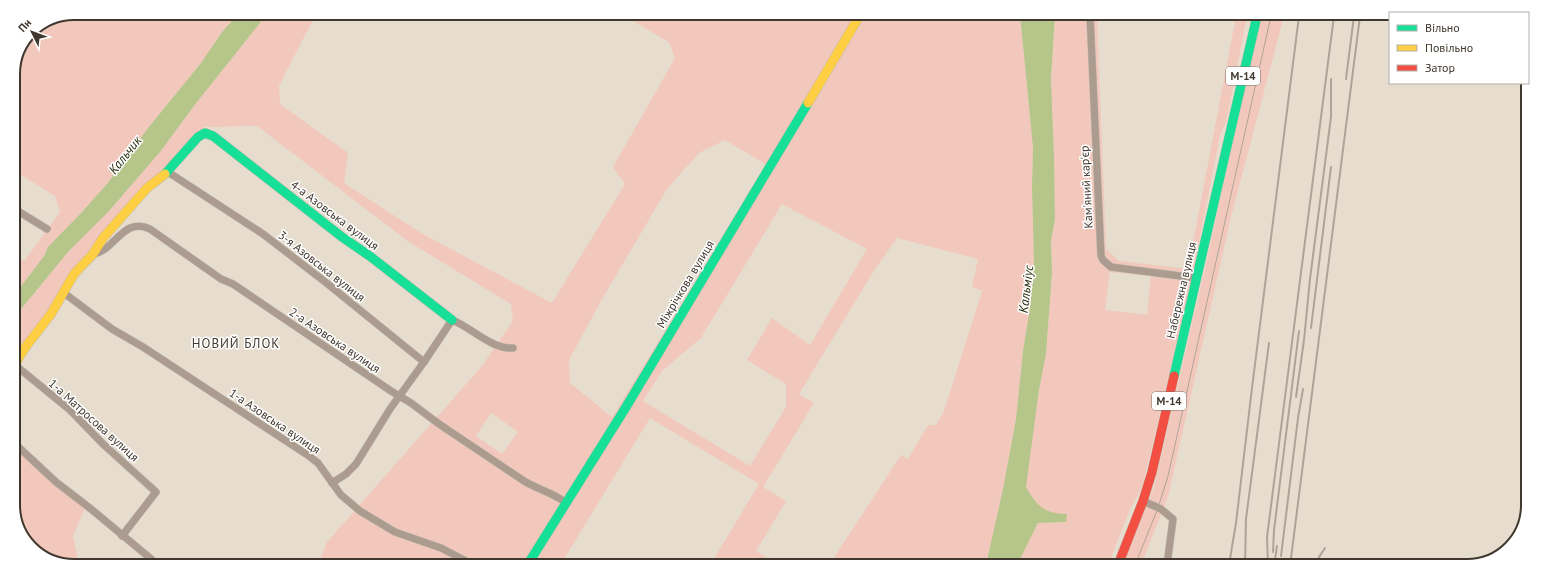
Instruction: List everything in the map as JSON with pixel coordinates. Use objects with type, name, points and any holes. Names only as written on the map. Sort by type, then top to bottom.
[{"type":"main road","name":"Міжрічкова вулиця","points":[[531,559],[565,502],[626,407],[857,20]]},
{"type":"main road","name":"Набережна вулиця","points":[[1120,559],[1143,501],[1158,446],[1256,20]]},
{"type":"main road","name":"4-а Азовська вулиця","points":[[168,172],[202,134],[214,136],[342,237],[371,257],[449,316],[452,320]]},
{"type":"main road","points":[[20,357],[27,345],[52,314],[64,293],[70,278],[93,254],[103,238],[142,194],[168,172]]},
{"type":"street","name":"Кам'яний кар'єр","points":[[1090,20],[1101,256],[1103,260],[1111,267],[1196,278]]},
{"type":"street","name":"3-я Азовська вулиця","points":[[168,172],[263,234],[424,362]]},
{"type":"street","points":[[20,212],[47,229]]},
{"type":"street","name":"2-а Азовська вулиця","points":[[93,254],[100,251],[127,229],[139,226],[147,228],[221,279],[233,284],[400,396],[534,488],[558,496],[565,502]]},
{"type":"street","name":"1-а Азовська вулиця","points":[[64,293],[112,329],[182,372],[309,456],[318,463],[341,495],[385,527],[405,536],[441,548],[462,559]]},
{"type":"street","name":"4-а Азовська вулиця","points":[[452,320],[462,324],[496,345],[506,348],[513,348]]},
{"type":"street","points":[[332,483],[351,470],[452,320]]},
{"type":"street","name":"1-а Матросова вулиця","points":[[20,372],[70,410],[103,444],[156,492],[122,536]]},
{"type":"street","points":[[20,448],[52,478],[151,559]]},
{"type":"street","points":[[1143,501],[1161,509],[1173,519],[1168,559]]},
{"type":"shaded area","points":[[74,20],[233,20],[222,32],[201,63],[148,128],[107,184],[48,247],[44,256],[20,288],[20,260],[25,260],[60,212],[55,196],[20,174],[21,63],[29,44],[36,36],[53,24]]},
{"type":"shaded area","points":[[233,20],[262,20],[197,102],[160,152],[109,211],[68,252],[20,310],[20,288],[44,256],[48,247],[107,184],[148,128],[201,63],[222,32]]},
{"type":"shaded area","points":[[262,20],[313,20],[279,86],[280,104],[348,153],[344,183],[421,233],[552,303],[625,184],[613,167],[675,58],[669,42],[631,20],[1020,20],[1033,147],[1032,185],[1034,266],[1016,419],[1003,489],[987,559],[833,559],[901,455],[908,459],[928,425],[936,425],[944,411],[982,291],[972,287],[978,259],[897,238],[875,269],[799,394],[814,403],[763,487],[786,501],[756,551],[769,559],[714,559],[759,484],[650,418],[564,559],[321,559],[327,542],[482,366],[513,321],[511,304],[409,242],[257,126],[205,127],[64,287],[20,353],[20,310],[68,252],[109,211],[160,152],[197,102]],"holes":[[[725,140],[767,165],[612,417],[570,383],[569,360],[601,301],[667,189],[699,153]],[[782,204],[867,249],[810,345],[772,318],[747,360],[786,384],[786,407],[750,466],[643,401],[662,371],[701,338]],[[491,413],[518,432],[502,454],[476,436]]]},
{"type":"shaded area","points":[[1020,20],[1055,20],[1051,79],[1055,219],[1051,241],[1052,273],[1046,354],[1039,390],[1026,487],[1034,500],[1042,508],[1052,512],[1067,514],[1066,522],[1038,523],[1020,559],[987,559],[1003,489],[1016,419],[1023,351],[1030,308],[1034,266],[1032,185],[1033,147]]},
{"type":"shaded area","points":[[1055,20],[1097,20],[1106,249],[1119,261],[1188,269],[1235,20],[1246,20],[1226,122],[1220,135],[1192,278],[1143,484],[1130,509],[1110,559],[1020,559],[1038,523],[1066,522],[1067,514],[1049,512],[1045,510],[1037,503],[1026,487],[1039,390],[1046,354],[1052,273],[1051,241],[1055,219],[1051,79]],"holes":[[[1110,272],[1151,276],[1147,315],[1105,310]]]},
{"type":"shaded area","points":[[1260,20],[1283,20],[1231,217],[1168,497],[1143,559],[1125,559],[1154,487],[1204,273]]},
{"type":"shaded area","points":[[20,446],[86,506],[73,536],[78,559],[67,559],[50,553],[41,548],[27,532],[20,509]]},
{"type":"tram line","points":[[1137,559],[1158,508],[1168,476],[1270,20]]},
{"type":"railway","points":[[1230,559],[1236,523],[1298,20]]},
{"type":"railway","points":[[1268,559],[1267,537],[1333,20]]},
{"type":"railway","points":[[1346,79],[1353,20]]},
{"type":"railway","points":[[1291,559],[1359,20]]},
{"type":"railway","points":[[1296,397],[1331,117],[1331,79]]},
{"type":"railway","points":[[1311,328],[1331,167]]},
{"type":"railway","points":[[1273,552],[1274,530],[1299,331]]},
{"type":"railway","points":[[1245,559],[1246,519],[1269,343]]},
{"type":"railway","points":[[1281,556],[1303,389]]},
{"type":"railway","points":[[1275,559],[1277,546]]},
{"type":"railway","points":[[1318,559],[1325,548]]},
{"type":"traffic: fast","points":[[1174,376],[1256,20]]},
{"type":"traffic: fast","points":[[531,559],[626,407],[808,103]]},
{"type":"traffic: fast","points":[[165,174],[198,137],[205,133],[213,136],[342,237],[371,257],[452,320]]},
{"type":"traffic: slow","points":[[808,103],[857,20]]},
{"type":"traffic: slow","points":[[20,356],[51,314],[74,274],[93,254],[103,238],[147,188],[165,174]]},
{"type":"traffic: jam","points":[[1120,559],[1143,501],[1152,472],[1174,376]]},
{"type":"district","name":"НОВИЙ БЛОК","points":[[236,343]]},
{"type":"water label","name":"Кальчик","points":[[125,155]]},
{"type":"water label","name":"Кальміус","points":[[1026,289]]}]
